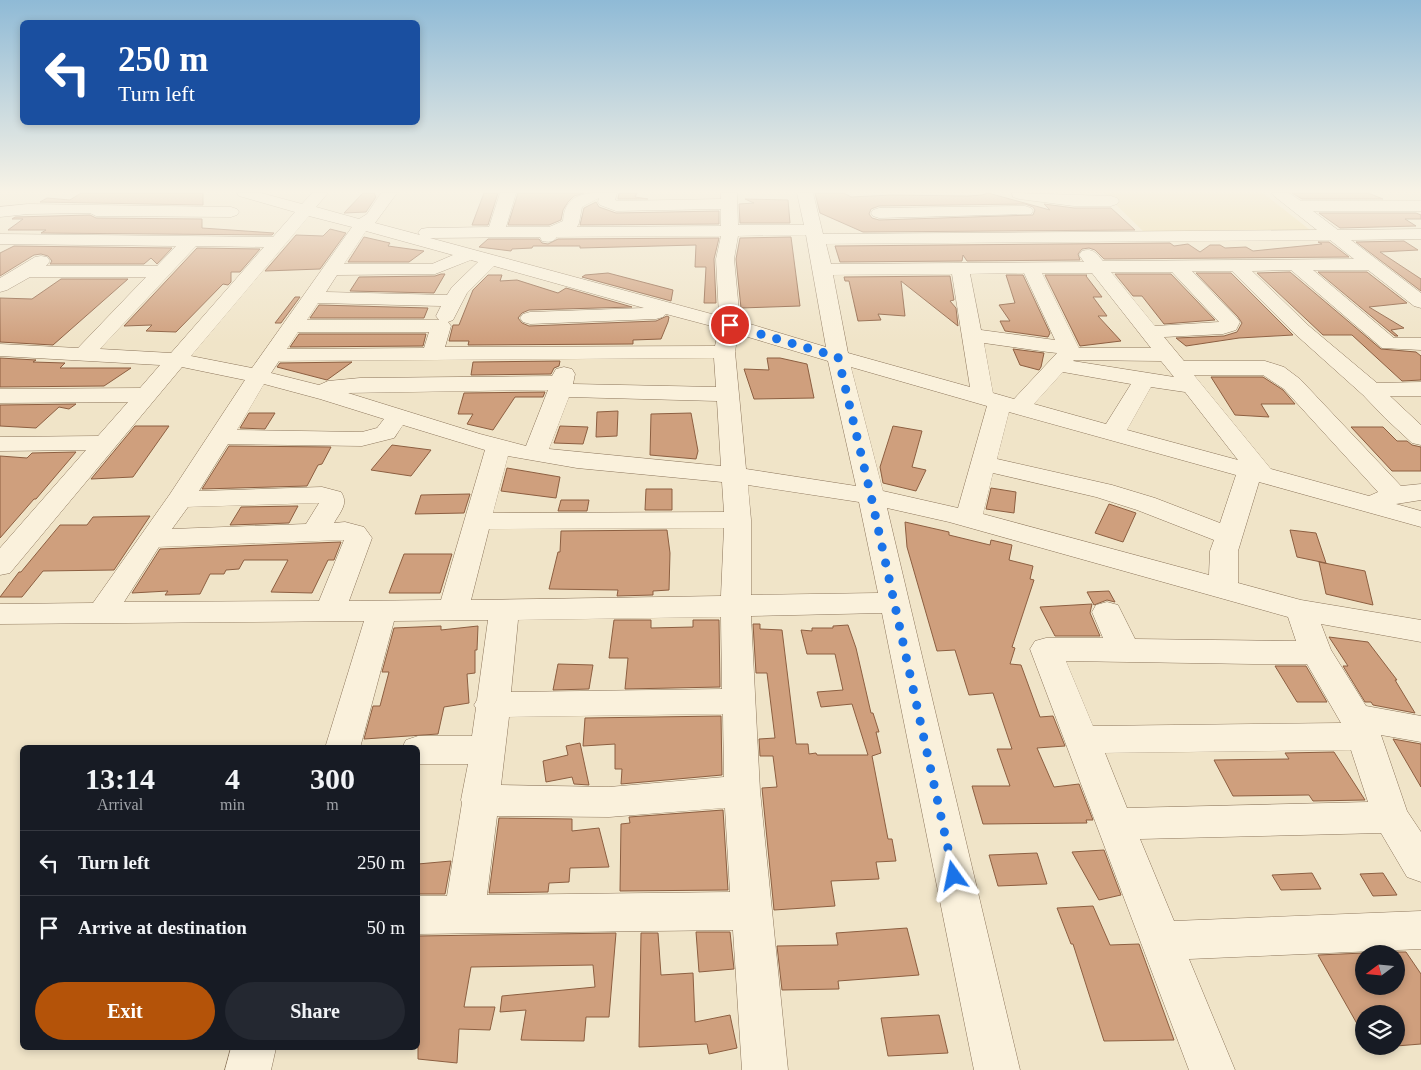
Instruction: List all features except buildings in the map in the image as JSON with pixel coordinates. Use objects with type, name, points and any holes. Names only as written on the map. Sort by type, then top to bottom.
[{"type":"street","points":[[0,286],[68,243]]},
{"type":"street","points":[[84,354],[162,272],[194,243]]},
{"type":"street","points":[[0,566],[278,243]]},
{"type":"street","points":[[102,613],[221,437],[258,376],[350,243]]},
{"type":"street","points":[[383,269],[400,243]]},
{"type":"street","points":[[429,243],[509,265],[544,288],[680,312],[730,325],[838,357],[1421,519]]},
{"type":"street","points":[[509,265],[533,252],[542,243]]},
{"type":"street","points":[[728,243],[725,259],[730,325],[724,352],[738,520],[736,606],[742,791],[750,911],[765,1070]]},
{"type":"street","points":[[816,243],[823,270],[838,357],[871,496],[997,1070]]},
{"type":"street","points":[[1078,243],[1193,387],[1256,472]]},
{"type":"street","points":[[1345,243],[1421,302]]},
{"type":"street","points":[[331,270],[435,269],[470,254]]},
{"type":"street","points":[[432,354],[441,326],[459,291],[490,260]]},
{"type":"street","points":[[823,270],[1373,264]]},
{"type":"street","points":[[1236,265],[1302,330],[1371,390],[1421,438]]},
{"type":"street","points":[[1296,265],[1389,344],[1421,344]]},
{"type":"street","points":[[1149,332],[1223,328],[1229,326],[1230,322],[1177,266]]},
{"type":"street","points":[[1030,267],[1065,355]]},
{"type":"street","points":[[960,268],[972,335],[1001,402]]},
{"type":"street","points":[[26,271],[162,272]]},
{"type":"street","points":[[1392,279],[1421,279]]},
{"type":"street","points":[[515,353],[544,288]]},
{"type":"street","points":[[313,297],[455,301]]},
{"type":"street","points":[[530,318],[680,312]]},
{"type":"street","points":[[292,326],[441,326]]},
{"type":"street","points":[[972,335],[1048,346],[1065,355],[1145,378],[1193,387]]},
{"type":"street","points":[[0,350],[177,360],[258,376],[308,389],[498,446],[535,455],[617,465],[733,475],[871,496],[968,519],[1301,610],[1421,631]]},
{"type":"street","points":[[273,354],[724,352]]},
{"type":"street","points":[[535,455],[560,387],[570,353]]},
{"type":"street","points":[[968,519],[982,463],[1001,402],[1065,355],[1265,368],[1276,372],[1292,384],[1394,495]]},
{"type":"street","points":[[1113,433],[1145,378]]},
{"type":"street","points":[[308,389],[369,385],[560,387],[727,394]]},
{"type":"street","points":[[1371,390],[1421,389]]},
{"type":"street","points":[[0,396],[146,395]]},
{"type":"street","points":[[221,437],[362,439],[386,433],[398,415]]},
{"type":"street","points":[[2,447],[105,443]]},
{"type":"street","points":[[453,610],[498,446]]},
{"type":"street","points":[[982,463],[1103,491],[1146,504],[1229,536]]},
{"type":"street","points":[[1223,590],[1224,551],[1256,472]]},
{"type":"street","points":[[1368,504],[1394,495],[1421,492]]},
{"type":"street","points":[[180,499],[322,495],[332,498],[332,504],[315,532]]},
{"type":"street","points":[[216,536],[238,498]]},
{"type":"street","points":[[477,520],[738,520]]},
{"type":"street","points":[[151,538],[345,531],[354,533],[358,538],[330,611]]},
{"type":"street","points":[[0,614],[504,610],[894,603]]},
{"type":"street","points":[[464,914],[479,800],[488,750],[504,610]]},
{"type":"street","points":[[1301,610],[1316,652],[1360,726],[1391,817],[1418,856]]},
{"type":"street","points":[[343,745],[382,611]]},
{"type":"street","points":[[1106,612],[1124,650]]},
{"type":"street","points":[[1212,1070],[1046,649],[1253,653],[1316,652]]},
{"type":"street","points":[[492,705],[738,701]]},
{"type":"street","points":[[1082,740],[1360,726],[1421,729]]},
{"type":"street","points":[[420,750],[488,750]]},
{"type":"street","points":[[479,800],[609,802],[742,791]]},
{"type":"street","points":[[1115,824],[1391,817]]},
{"type":"street","points":[[420,915],[750,911]]},
{"type":"street","points":[[1161,941],[1421,930]]},
{"type":"street","points":[[248,1070],[253,1050]]},
{"type":"route","points":[[730,325],[838,357],[871,496],[954,876]]}]
